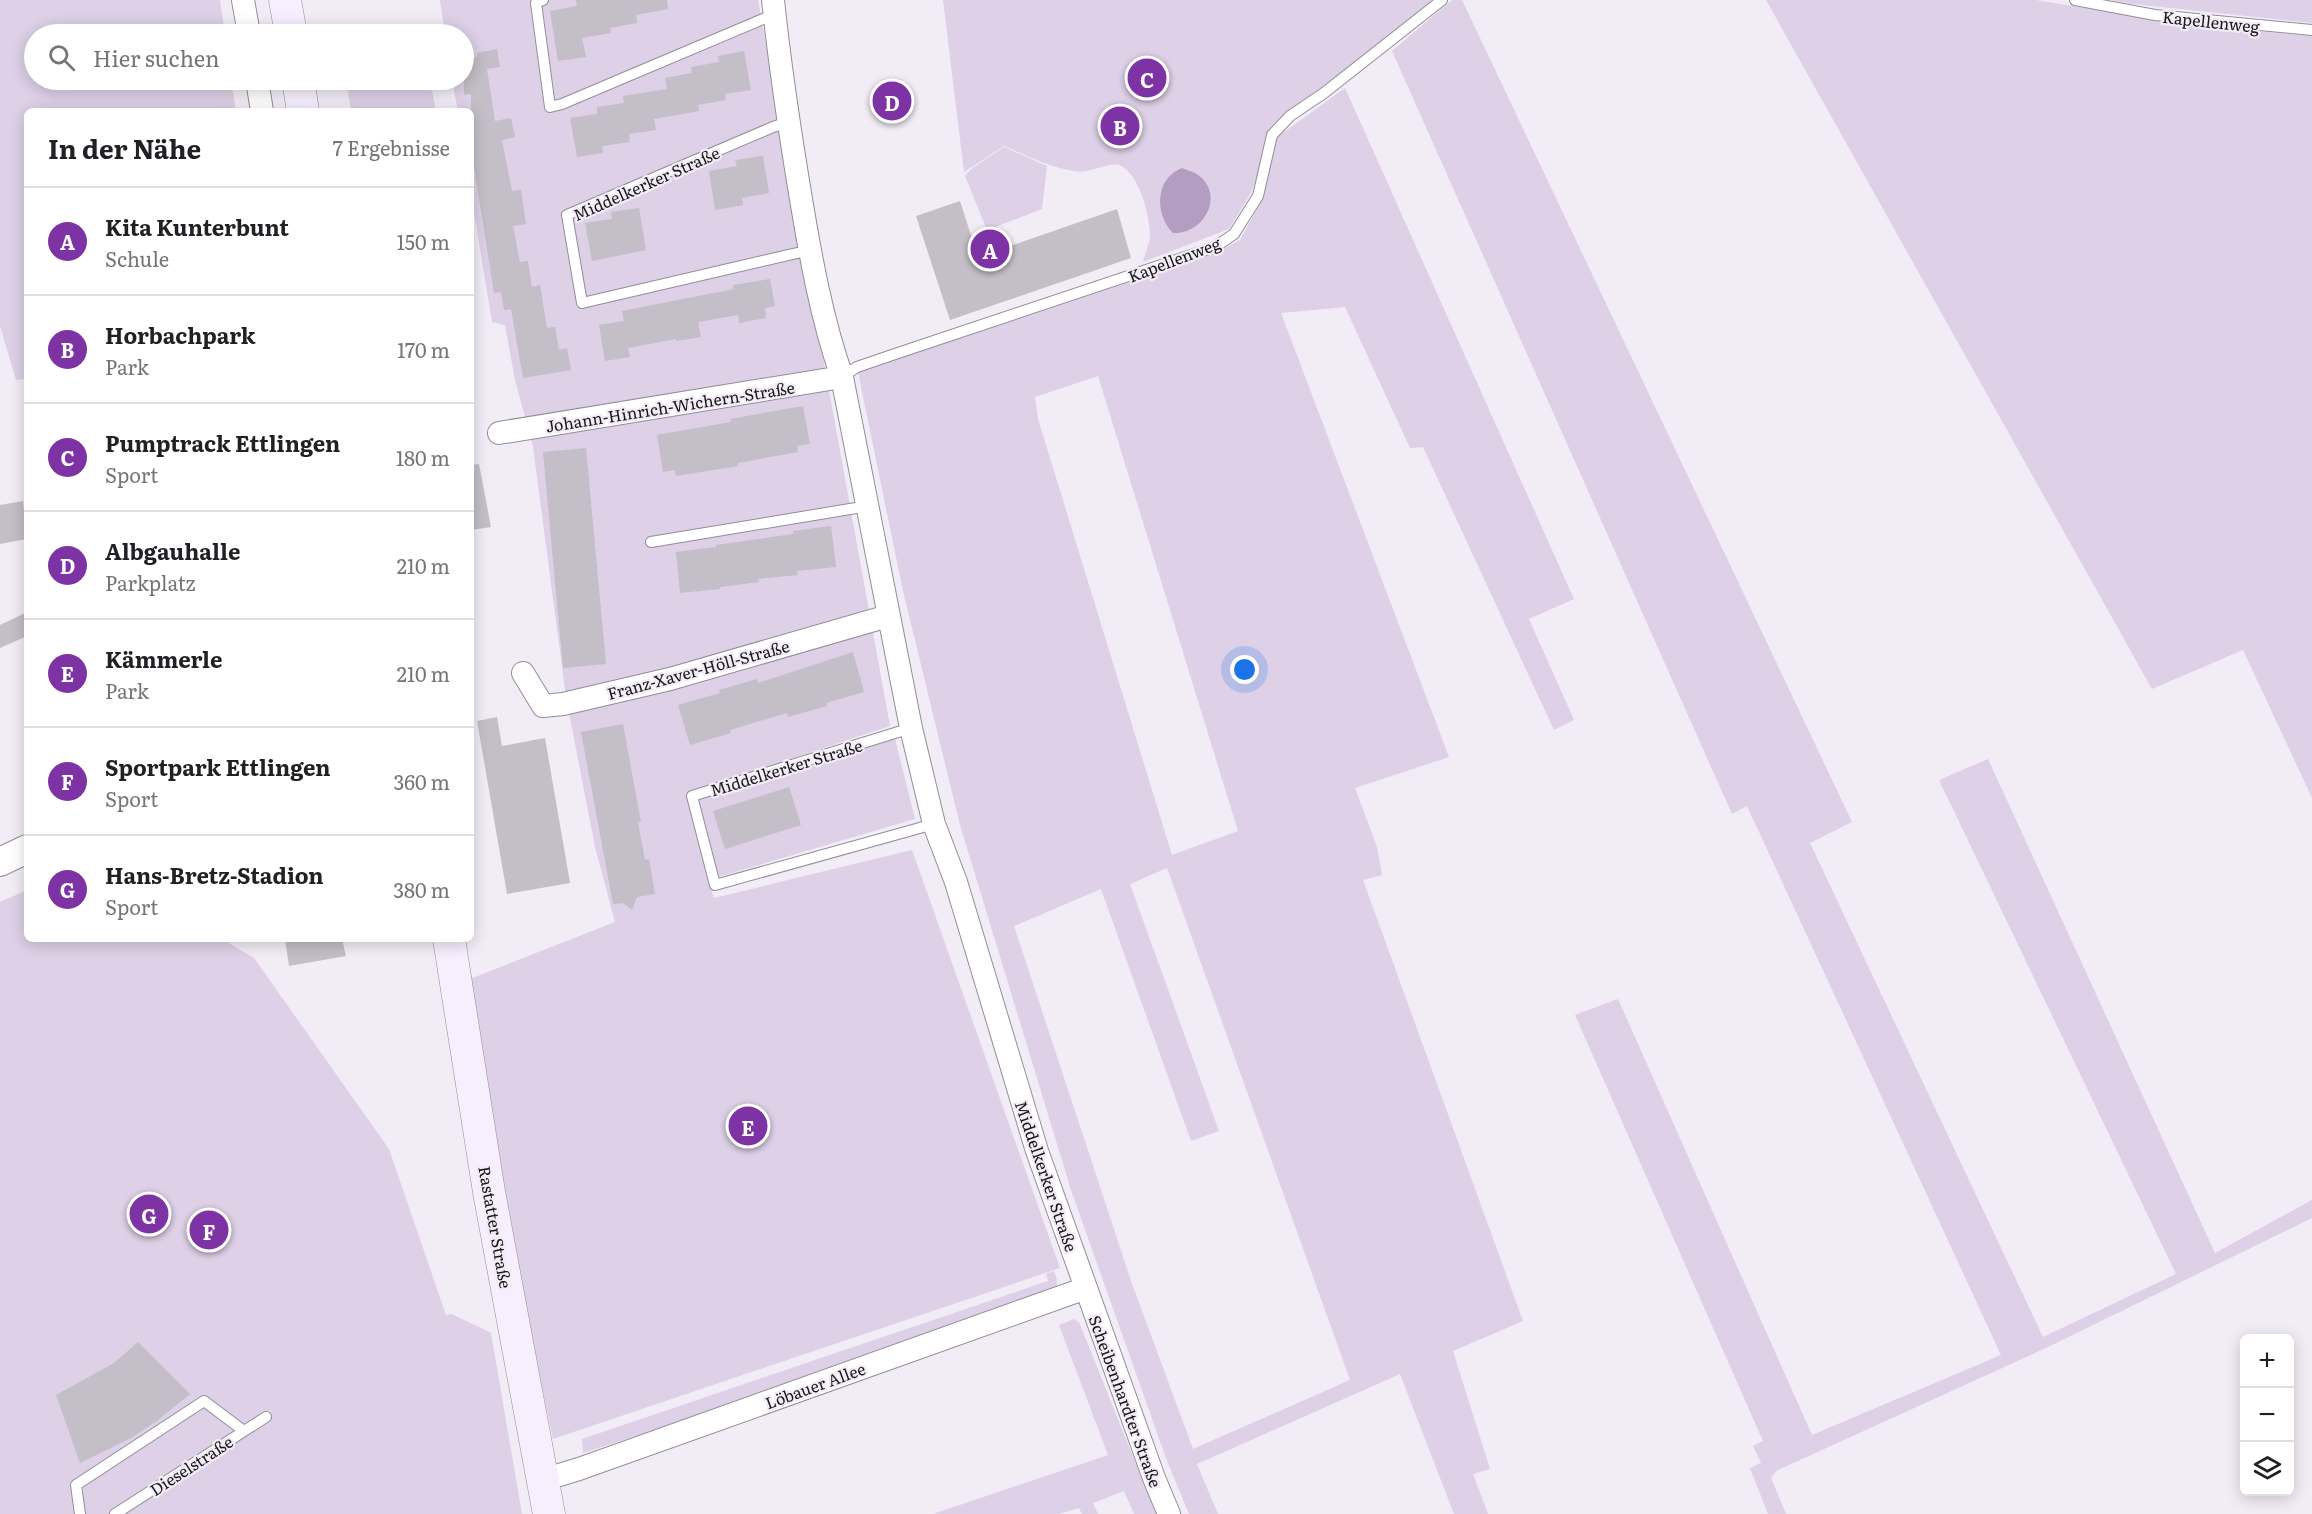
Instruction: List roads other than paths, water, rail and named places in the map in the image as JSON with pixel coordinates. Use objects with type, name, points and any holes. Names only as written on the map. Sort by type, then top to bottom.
[{"type":"main road","points":[[285,0],[289,24]]},
{"type":"main road","points":[[300,90],[303,108]]},
{"type":"main road","name":"Rastatter Straße","points":[[449,942],[489,1192],[549,1514]]},
{"type":"street","points":[[243,0],[247,24]]},
{"type":"street","name":"Middelkerker Straße","points":[[774,9],[788,122],[810,250],[831,345],[842,377],[910,728],[934,824],[956,882],[1037,1151],[1086,1288]]},
{"type":"street","points":[[259,90],[262,108]]},
{"type":"street","name":"Johann-Hinrich-Wichern-Straße","points":[[499,433],[842,377]]},
{"type":"street","name":"Franz-Xaver-Höll-Straße","points":[[523,673],[543,706],[563,704],[670,679],[888,616]]},
{"type":"street","points":[[0,862],[24,850]]},
{"type":"street","name":"Löbauer Allee","points":[[543,1480],[1086,1288]]},
{"type":"street","name":"Scheibenhardter Straße","points":[[1086,1288],[1168,1514]]},
{"type":"lane","name":"Middelkerker Straße","points":[[543,0],[536,3],[550,107],[562,104],[763,19],[774,9]]},
{"type":"lane","name":"Kapellenweg","points":[[842,377],[857,367],[888,356],[1215,247],[1234,234],[1258,196],[1272,135],[1290,116],[1324,93],[1442,0]]},
{"type":"lane","name":"Kapellenweg","points":[[2074,0],[2155,15],[2312,30]]},
{"type":"lane","name":"Middelkerker Straße","points":[[788,122],[567,214],[582,303],[810,250]]},
{"type":"lane","points":[[651,542],[868,506]]},
{"type":"lane","name":"Middelkerker Straße","points":[[910,728],[692,796],[715,885],[934,824]]},
{"type":"lane","points":[[80,1514],[76,1485],[204,1401],[244,1431]]},
{"type":"lane","name":"Dieselstraße","points":[[116,1514],[266,1417]]},
{"type":"place","name":"Pumptrack Ettlingen","points":[[1147,78]]},
{"type":"place","name":"Albgauhalle","points":[[892,101]]},
{"type":"place","name":"Horbachpark","points":[[1120,126]]},
{"type":"place","name":"Kita Kunterbunt","points":[[990,249]]},
{"type":"place","name":"Kämmerle","points":[[748,1126]]},
{"type":"place","name":"Hans-Bretz-Stadion","points":[[149,1214]]},
{"type":"place","name":"Sportpark Ettlingen","points":[[209,1230]]}]
